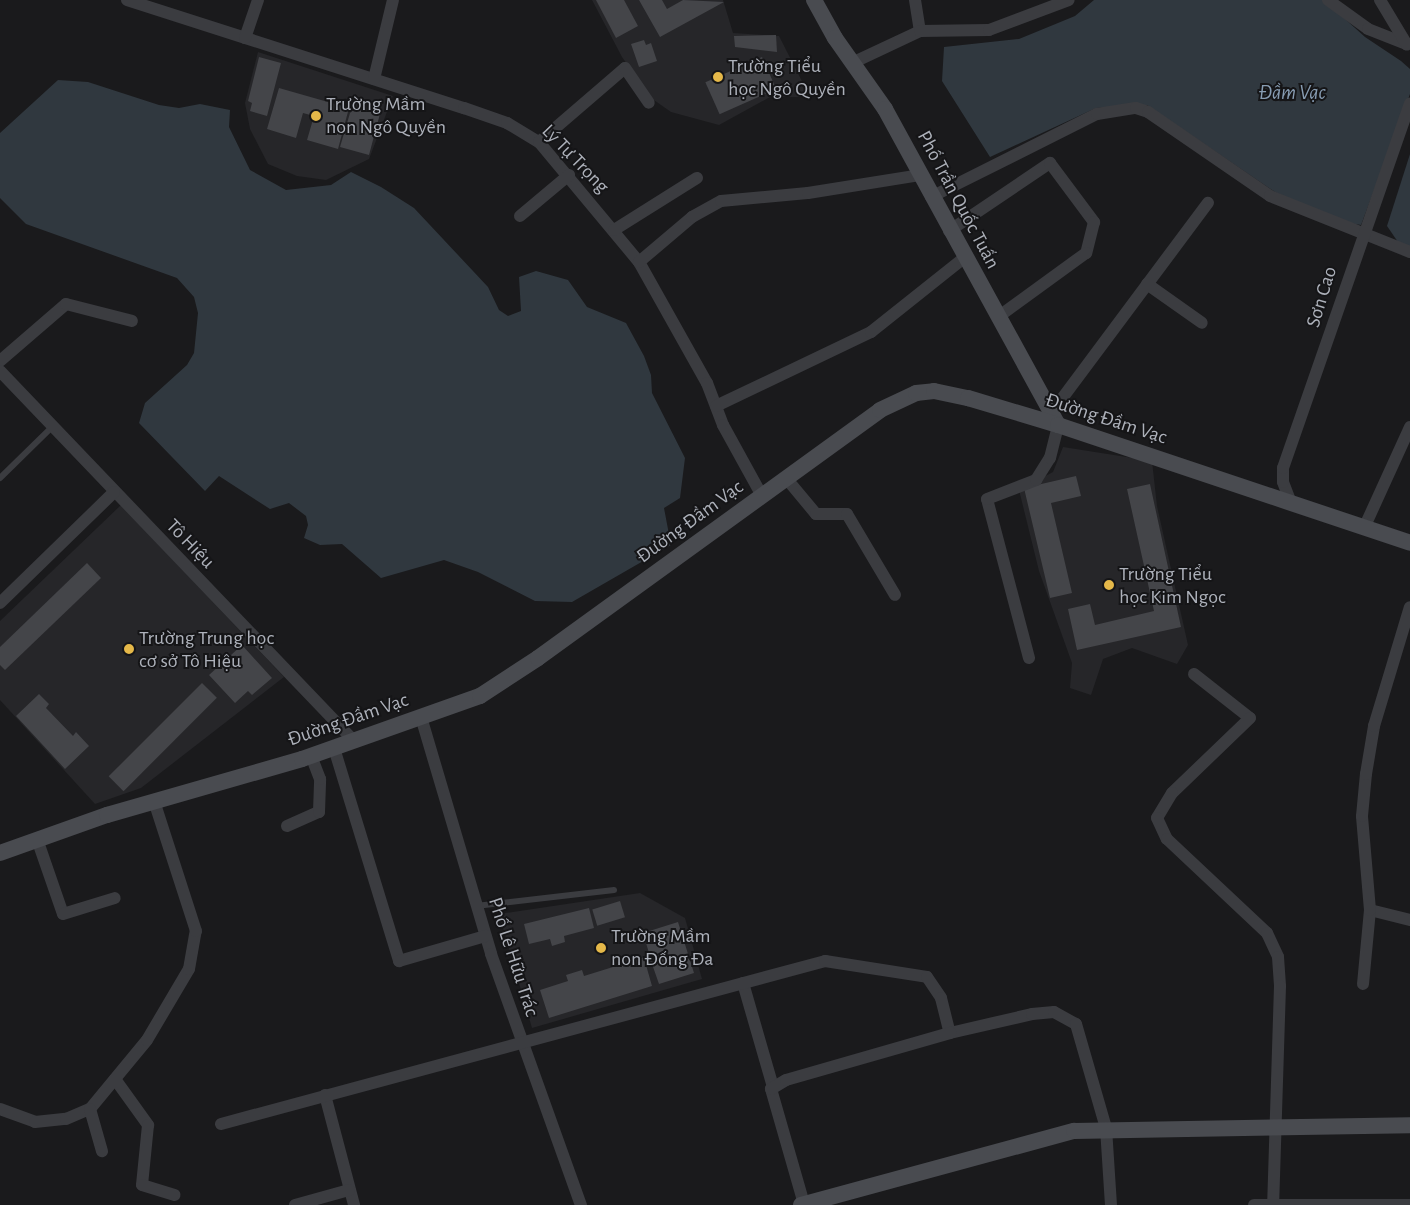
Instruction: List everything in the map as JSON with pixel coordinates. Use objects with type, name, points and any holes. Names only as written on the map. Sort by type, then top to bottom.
[{"type":"street","name":"Lý Tự Trọng","points":[[127,0],[507,123],[539,142],[569,175],[639,262],[707,384],[716,406],[762,496]]},
{"type":"street","points":[[245,38],[258,0]]},
{"type":"street","points":[[374,79],[392,0]]},
{"type":"street","name":"Phố Trần Quốc Tuấn","points":[[814,0],[852,63],[885,109],[949,231],[1055,419]]},
{"type":"street","points":[[915,0],[920,31]]},
{"type":"street","points":[[852,63],[920,31],[989,30],[1069,0]]},
{"type":"street","points":[[1328,0],[1368,29],[1408,48]]},
{"type":"street","points":[[1380,0],[1408,48]]},
{"type":"street","points":[[539,142],[625,68],[649,103]]},
{"type":"street","name":"Sơn Cao","points":[[1291,503],[1283,482],[1283,468],[1362,235],[1410,104]]},
{"type":"street","points":[[931,197],[1097,114],[1136,108],[1148,112],[1270,196],[1362,235],[1410,252]]},
{"type":"street","points":[[949,231],[1050,163],[1094,222],[1086,253],[998,317]]},
{"type":"street","points":[[520,216],[569,175]]},
{"type":"street","points":[[639,262],[692,217],[721,201],[808,193],[920,175]]},
{"type":"street","points":[[614,230],[697,178]]},
{"type":"street","points":[[1029,658],[987,498],[1036,480],[1050,458],[1055,419],[1148,284],[1208,202]]},
{"type":"street","points":[[716,406],[871,332],[964,258]]},
{"type":"street","points":[[1148,284],[1202,323]]},
{"type":"street","points":[[0,361],[66,304],[132,321]]},
{"type":"street","name":"Tô Hiệu","points":[[0,371],[354,741]]},
{"type":"street","name":"Đường Đầm Vạc","points":[[0,852],[154,801],[311,756],[480,696],[530,664],[880,410],[916,392],[934,391],[1055,419],[1410,543]]},
{"type":"street","points":[[1364,528],[1410,427]]},
{"type":"street","points":[[786,478],[816,514],[846,514],[895,595]]},
{"type":"street","points":[[0,603],[114,492]]},
{"type":"street","points":[[1363,984],[1370,910],[1362,816],[1366,774],[1374,726],[1410,607]]},
{"type":"street","points":[[1194,674],[1250,718],[1172,793],[1157,818],[1167,839],[1267,932],[1278,957],[1277,1125],[1273,1204]]},
{"type":"street","name":"Phố Lê Hữu Trác","points":[[421,717],[485,936],[521,1044],[581,1205]]},
{"type":"street","points":[[334,748],[399,961],[485,936]]},
{"type":"street","points":[[287,826],[319,812],[320,779],[311,756]]},
{"type":"street","points":[[0,1109],[35,1122],[66,1119],[90,1109],[147,1040],[188,969],[194,949],[196,931],[187,898],[154,801]]},
{"type":"street","points":[[37,840],[63,914],[115,898]]},
{"type":"street","points":[[1370,910],[1410,920]]},
{"type":"street","points":[[221,1124],[825,961],[927,977],[941,998],[950,1033]]},
{"type":"street","points":[[743,983],[773,1087],[774,1104],[802,1205],[1074,1131],[1106,1128],[1410,1125]]},
{"type":"street","points":[[773,1087],[786,1080],[950,1033],[1032,1014],[1054,1012],[1076,1024],[1106,1128],[1111,1205]]},
{"type":"street","points":[[115,1079],[148,1125],[142,1185],[175,1195]]},
{"type":"street","points":[[325,1095],[354,1205]]},
{"type":"street","points":[[90,1109],[102,1151]]},
{"type":"street","points":[[295,1205],[349,1190]]},
{"type":"street","points":[[1254,1205],[1410,1205]]},
{"type":"lane","points":[[0,478],[52,427]]},
{"type":"lane","points":[[476,906],[614,890]]},
{"type":"shaded area","name":"Trường Tiểu học Ngô Quyền","points":[[592,0],[723,0],[733,33],[779,36],[810,97],[770,97],[719,125],[671,112],[651,98],[622,57]]},
{"type":"shaded area","name":"Trường Mầm non Ngô Quyền","points":[[258,52],[393,96],[369,159],[326,180],[297,176],[268,164],[250,129],[245,103]]},
{"type":"shaded area","name":"Trường Tiểu học Kim Ngọc","points":[[1063,447],[1152,461],[1157,506],[1188,645],[1177,664],[1132,648],[1103,659],[1091,695],[1070,688],[1072,663],[1039,571],[1019,490],[1053,472]]},
{"type":"shaded area","name":"Trường Trung học cơ sở Tô Hiệu","points":[[121,505],[284,677],[141,788],[95,804],[0,700],[0,621]]},
{"type":"shaded area","name":"Trường Mầm non Đống Đa","points":[[640,893],[685,918],[702,979],[532,1028],[499,914]]},
{"type":"water","name":"Đầm Vạc","points":[[1094,0],[1324,0],[1365,37],[1401,61],[1410,69],[1410,94],[1361,225],[1344,222],[1275,192],[1147,105],[1096,108],[990,157],[942,81],[944,47],[1019,39],[1075,16]]},
{"type":"water","points":[[58,80],[88,82],[159,105],[179,108],[200,104],[230,110],[229,127],[250,170],[286,190],[331,185],[351,172],[381,187],[414,208],[488,287],[499,310],[508,316],[521,311],[519,277],[536,271],[568,280],[587,307],[626,323],[644,356],[651,375],[652,393],[685,458],[680,498],[664,508],[671,545],[572,602],[535,601],[478,572],[444,560],[381,578],[342,544],[320,545],[304,538],[308,525],[306,516],[289,503],[270,509],[219,476],[205,491],[139,423],[145,403],[187,365],[194,353],[198,313],[194,297],[177,278],[26,224],[0,198],[0,133]]},
{"type":"water","points":[[1410,154],[1410,249],[1400,245],[1387,226]]},
{"type":"building","points":[[596,0],[624,0],[638,26],[616,38]]},
{"type":"building","points":[[639,0],[662,0],[667,9],[683,0],[724,2],[660,37]]},
{"type":"building","points":[[776,35],[777,52],[735,47],[734,36]]},
{"type":"building","points":[[644,40],[646,45],[651,43],[657,61],[639,67],[631,44]]},
{"type":"building","points":[[259,57],[281,63],[267,116],[250,111],[252,103],[248,101]]},
{"type":"building","points":[[762,57],[776,89],[720,114],[705,82]]},
{"type":"building","points":[[279,88],[349,108],[338,149],[307,140],[314,116],[303,113],[296,138],[267,129]]},
{"type":"building","points":[[358,106],[381,110],[369,155],[340,147],[350,113]]},
{"type":"building","points":[[1076,476],[1081,496],[1051,503],[1072,593],[1050,598],[1024,488]]},
{"type":"building","points":[[1150,484],[1181,627],[1077,650],[1068,609],[1090,604],[1095,625],[1154,611],[1127,489]]},
{"type":"building","points":[[87,563],[101,578],[5,670],[0,665],[0,647]]},
{"type":"building","points":[[242,645],[272,678],[252,695],[248,691],[235,703],[209,675]]},
{"type":"building","points":[[202,683],[217,698],[124,791],[109,776]]},
{"type":"building","points":[[39,694],[49,704],[46,708],[73,736],[76,732],[89,746],[65,769],[16,716]]},
{"type":"building","points":[[620,901],[625,917],[597,926],[592,909]]},
{"type":"building","points":[[589,908],[594,928],[564,936],[565,942],[552,946],[550,939],[529,944],[524,924]]},
{"type":"building","points":[[678,922],[694,973],[659,984],[652,964],[646,965],[652,986],[549,1018],[540,990],[568,981],[566,975],[582,970],[584,976],[642,958],[649,953],[643,933]]},
{"type":"place","name":"Trường Tiểu học Ngô Quyền","points":[[718,77]]},
{"type":"place","name":"Trường Mầm non Ngô Quyền","points":[[316,116]]},
{"type":"place","name":"Trường Tiểu học Kim Ngọc","points":[[1109,585]]},
{"type":"place","name":"Trường Trung học cơ sở Tô Hiệu","points":[[129,649]]},
{"type":"place","name":"Trường Mầm non Đống Đa","points":[[601,948]]}]
